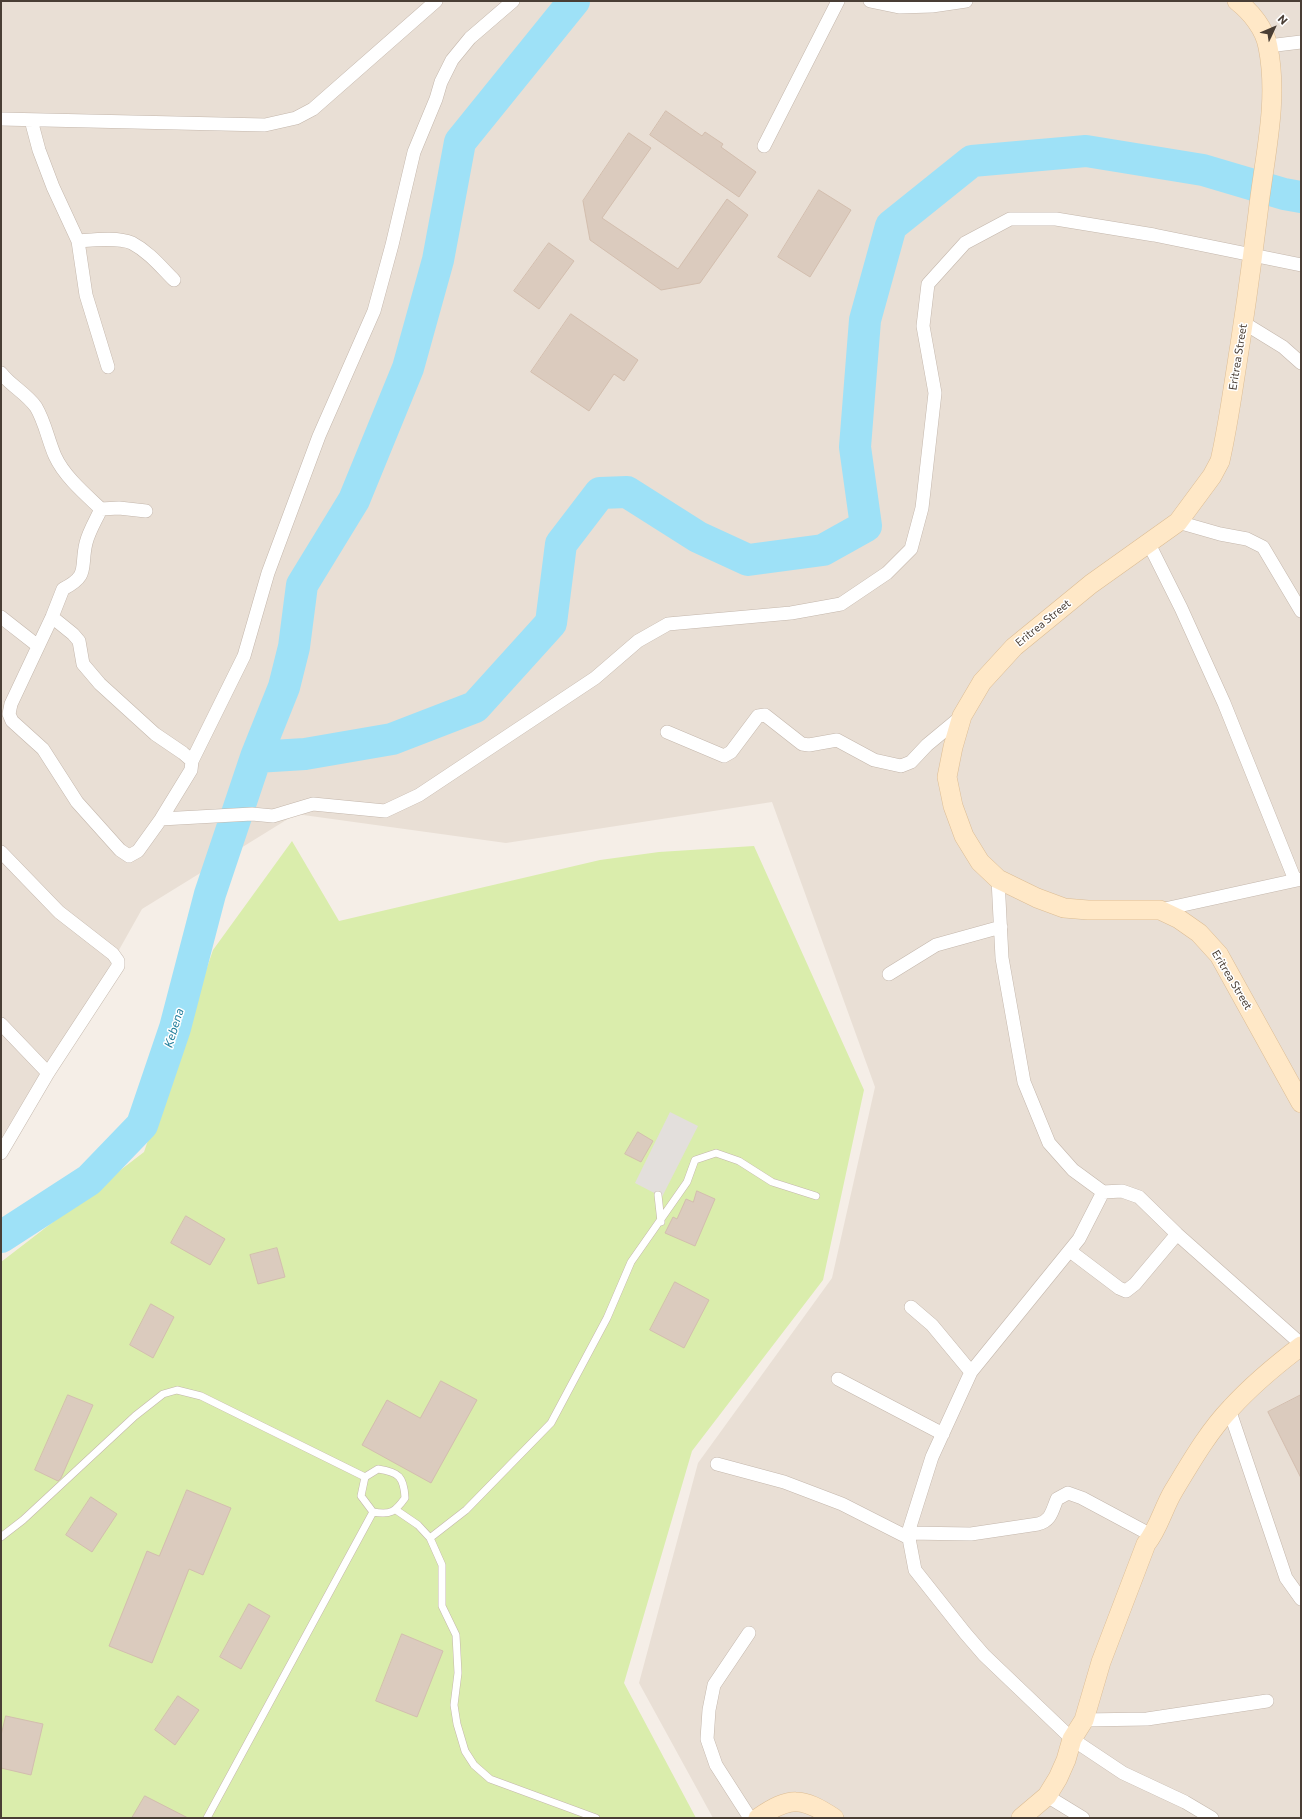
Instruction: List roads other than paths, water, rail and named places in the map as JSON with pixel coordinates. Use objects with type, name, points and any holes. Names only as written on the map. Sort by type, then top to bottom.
[{"type":"main road","name":"Eritrea Street","points":[[1237,1],[1245,7],[1255,20],[1268,46],[1272,73],[1270,132],[1244,323],[1220,461],[1212,476],[1178,522],[1091,584],[1014,647],[982,682],[962,716],[953,747],[947,777],[953,806],[964,836],[980,862],[998,879],[1037,898],[1064,908],[1088,910],[1160,910],[1179,918],[1200,933],[1219,955],[1301,1103]]},
{"type":"main road","points":[[1020,1818],[1047,1796],[1058,1778],[1072,1739],[1084,1720],[1101,1662],[1146,1544],[1153,1536],[1172,1494],[1198,1452],[1230,1409],[1266,1373],[1301,1345]]},
{"type":"main road","points":[[758,1818],[783,1804],[798,1801],[815,1806],[834,1818]]},
{"type":"street","points":[[1,119],[265,125],[296,118],[313,109],[436,1]]},
{"type":"street","points":[[101,509],[86,543],[82,573],[74,583],[63,589],[52,617],[11,704],[9,714],[12,721],[43,749],[77,802],[120,850],[129,856],[138,851],[161,819],[191,770],[192,761],[244,656],[268,574],[319,436],[374,311],[392,245],[414,152],[436,99],[441,82],[452,60],[470,38],[513,1]]},
{"type":"street","points":[[764,146],[838,1]]},
{"type":"street","points":[[870,1],[899,8],[932,6],[966,1]]},
{"type":"street","points":[[1268,46],[1301,42]]},
{"type":"street","points":[[31,120],[39,150],[53,187],[78,241],[86,295],[108,367]]},
{"type":"street","points":[[161,819],[191,816],[252,814],[273,816],[313,804],[385,811],[419,795],[563,700],[595,678],[638,641],[668,624],[791,613],[841,604],[887,573],[911,549],[922,508],[935,393],[923,326],[928,284],[965,243],[1010,219],[1056,220],[1154,235],[1254,254],[1301,265]]},
{"type":"street","points":[[78,241],[108,240],[130,243],[149,254],[174,280]]},
{"type":"street","points":[[1244,323],[1283,346],[1301,363]]},
{"type":"street","points":[[1,373],[7,382],[26,395],[36,408],[55,457],[77,486],[101,509],[119,508],[146,511]]},
{"type":"street","points":[[1178,522],[1220,534],[1247,539],[1263,547],[1301,611]]},
{"type":"street","points":[[1149,544],[1182,608],[1224,702],[1298,880],[1160,910]]},
{"type":"street","points":[[1,617],[38,646]]},
{"type":"street","points":[[52,617],[73,634],[79,641],[83,664],[100,684],[155,734],[192,761]]},
{"type":"street","points":[[667,732],[724,756],[731,752],[758,716],[765,715],[802,744],[809,745],[837,740],[874,760],[900,766],[911,762],[927,745],[962,716]]},
{"type":"street","points":[[1,852],[59,912],[113,954],[118,961],[118,966],[48,1073],[1,1153]]},
{"type":"street","points":[[998,879],[1002,958],[1024,1082],[1049,1143],[1073,1170],[1103,1192],[1122,1190],[1139,1197],[1176,1234],[1301,1345]]},
{"type":"street","points":[[890,974],[936,945],[1000,927]]},
{"type":"street","points":[[1,1024],[48,1073]]},
{"type":"street","points":[[1103,1192],[1086,1226],[1070,1251],[971,1372],[932,1457],[908,1536],[915,1570],[965,1633],[984,1655],[1072,1739],[1124,1773],[1185,1802],[1212,1818]]},
{"type":"street","points":[[1070,1251],[1119,1288],[1126,1291],[1136,1284],[1176,1234]]},
{"type":"street","points":[[911,1307],[932,1325],[971,1372]]},
{"type":"street","points":[[838,1379],[943,1434]]},
{"type":"street","points":[[1230,1409],[1286,1578],[1301,1599]]},
{"type":"street","points":[[717,1464],[784,1482],[835,1501],[908,1536],[971,1534],[1046,1522],[1050,1518],[1057,1499],[1068,1493],[1082,1498],[1153,1536]]},
{"type":"street","points":[[749,1633],[714,1685],[709,1710],[707,1739],[716,1764],[750,1818]]},
{"type":"street","points":[[1084,1720],[1147,1719],[1267,1700]]},
{"type":"street","points":[[1047,1796],[1083,1818]]},
{"type":"lane","points":[[430,1538],[466,1510],[551,1423],[607,1318],[631,1262],[661,1222],[687,1182],[695,1160],[716,1153],[739,1161],[772,1182],[816,1196]]},
{"type":"lane","points":[[658,1195],[661,1222]]},
{"type":"lane","points":[[1,1537],[23,1520],[135,1416],[163,1394],[177,1390],[201,1396],[365,1477]]},
{"type":"lane","points":[[378,1469],[394,1471],[404,1482],[405,1498],[396,1510],[385,1514],[373,1512],[361,1496],[365,1477],[378,1469]]},
{"type":"lane","points":[[396,1510],[418,1525],[430,1538],[442,1565],[442,1606],[456,1635],[458,1673],[454,1705],[457,1724],[466,1751],[474,1765],[490,1779],[596,1818]]},
{"type":"lane","points":[[207,1818],[373,1512]]},
{"type":"waterway","name":"Kebena","points":[[1,1237],[89,1180],[142,1125],[175,1028],[210,894],[256,757],[284,687],[294,647],[302,585],[354,500],[408,368],[438,260],[460,142],[574,1]]},
{"type":"waterway","points":[[256,757],[305,754],[392,739],[475,707],[551,623],[561,544],[600,493],[627,492],[698,537],[748,560],[823,550],[866,526],[855,447],[865,320],[891,226],[972,161],[1086,151],[1203,170],[1284,194],[1301,197]]}]
